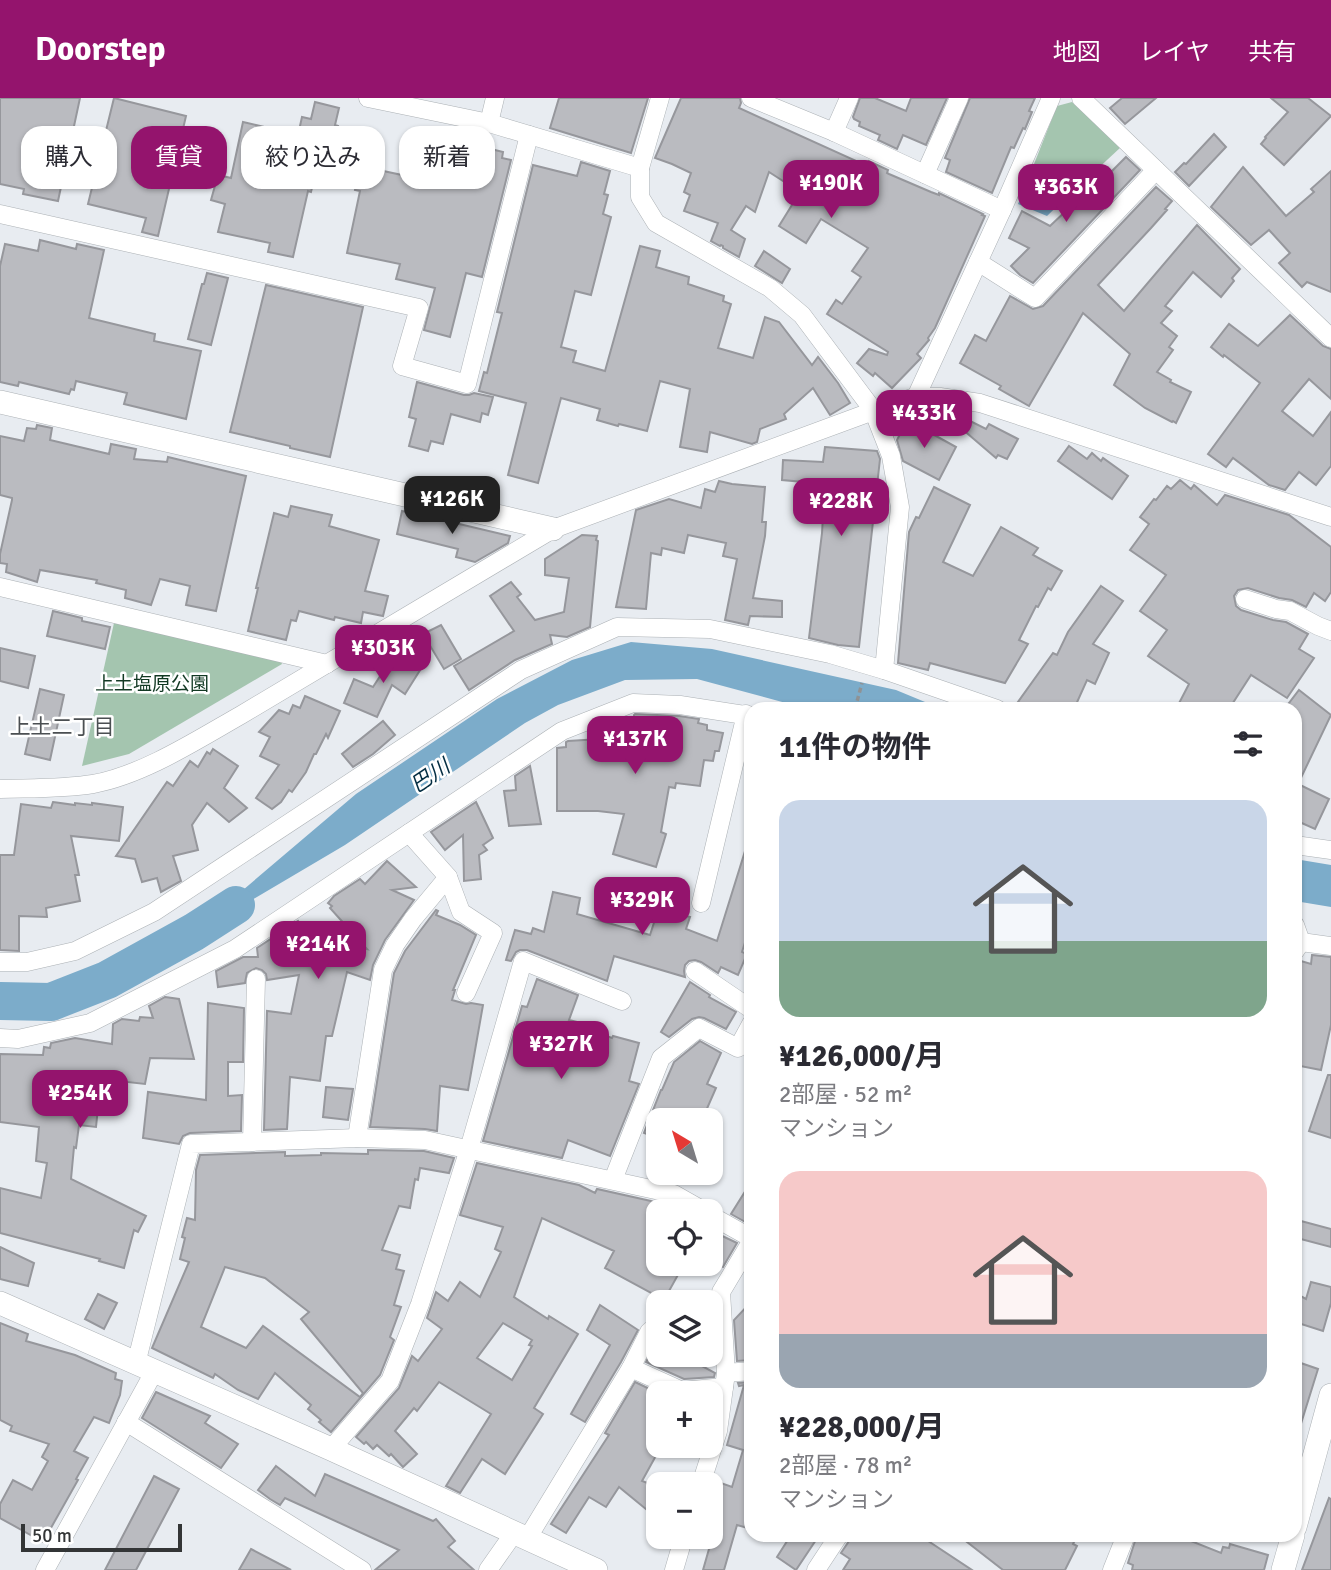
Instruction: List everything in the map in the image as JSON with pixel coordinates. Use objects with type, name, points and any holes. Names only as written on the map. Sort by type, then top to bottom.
[{"type":"street","points":[[368,98],[489,123],[640,168]]},
{"type":"street","points":[[489,123],[495,98]]},
{"type":"street","points":[[660,98],[640,168],[640,197],[656,223],[770,288],[802,315],[873,410],[891,456],[900,507],[884,670]]},
{"type":"street","points":[[751,98],[834,132],[1002,210]]},
{"type":"street","points":[[834,132],[849,98]]},
{"type":"street","points":[[925,174],[959,98]]},
{"type":"street","points":[[916,397],[1051,98]]},
{"type":"street","points":[[1081,98],[1331,338]]},
{"type":"street","points":[[0,214],[419,308],[402,366],[467,384],[529,135]]},
{"type":"street","points":[[978,262],[1035,298],[1156,170]]},
{"type":"street","points":[[0,789],[94,784],[137,770],[191,743],[554,529],[873,410],[916,397],[940,397],[980,403],[1331,517]]},
{"type":"street","points":[[0,402],[554,529]]},
{"type":"street","points":[[0,587],[327,664]]},
{"type":"street","points":[[1245,599],[1276,610],[1290,611],[1331,631]]},
{"type":"street","points":[[0,962],[27,962],[75,951],[153,912],[522,670],[617,627],[710,629],[830,654],[977,702]]},
{"type":"street","points":[[0,1038],[18,1039],[90,1023],[234,948],[562,731],[633,703],[680,705],[744,714]]},
{"type":"street","points":[[701,903],[744,731]]},
{"type":"street","points":[[409,833],[448,877],[461,912],[493,933],[466,993]]},
{"type":"street","points":[[1302,846],[1331,850]]},
{"type":"street","points":[[357,1138],[383,971],[395,945],[448,877]]},
{"type":"street","points":[[1302,940],[1331,946]]},
{"type":"street","points":[[331,1449],[390,1381],[420,1304],[469,1149],[523,961],[622,1001]]},
{"type":"street","points":[[695,971],[744,1004]]},
{"type":"street","points":[[252,1142],[256,979]]},
{"type":"street","points":[[613,1180],[661,1058],[699,1028],[738,1048],[744,1037]]},
{"type":"street","points":[[45,1570],[126,1422],[145,1368],[191,1144],[357,1138],[425,1140],[613,1180],[674,1194],[683,1199]]},
{"type":"street","points":[[723,1222],[744,1236]]},
{"type":"street","points":[[722,1290],[744,1252]]},
{"type":"street","points":[[0,1303],[596,1570]]},
{"type":"street","points":[[488,1570],[521,1536],[631,1368],[646,1338]]},
{"type":"street","points":[[705,1472],[718,1431],[725,1380],[723,1365]]},
{"type":"street","points":[[631,1368],[682,1391],[744,1373]]},
{"type":"street","points":[[1302,1501],[1331,1395]]},
{"type":"street","points":[[126,1422],[362,1570]]},
{"type":"street","points":[[816,1570],[834,1542]]},
{"type":"street","points":[[1112,1570],[1123,1542]]},
{"type":"street","points":[[1283,1570],[1291,1542]]},
{"type":"street","points":[[674,1570],[680,1549]]},
{"type":"path","points":[[857,702],[862,682]]},
{"type":"green space","points":[[1072,102],[1121,147],[1078,187],[1032,169],[1057,106]]},
{"type":"green space","name":"上土塩原公園","points":[[114,623],[280,659],[282,664],[129,754],[82,766]]},
{"type":"water","points":[[1032,172],[1075,189],[1047,216],[1018,204]]},
{"type":"water","points":[[631,642],[712,649],[896,690],[925,702],[782,702],[697,679],[625,680],[558,705],[525,723],[345,845],[184,940],[356,794],[497,699],[572,660]]},
{"type":"water","points":[[1302,860],[1331,865],[1331,907],[1302,902]]},
{"type":"building","points":[[0,98],[80,98],[74,126],[21,126],[21,188],[0,184]]},
{"type":"building","points":[[114,98],[186,116],[184,126],[131,126],[131,189],[169,189],[158,236],[142,232],[146,218],[88,204],[92,189],[117,189],[117,126],[107,126]]},
{"type":"building","points":[[559,98],[648,98],[631,153],[550,128]]},
{"type":"building","points":[[681,98],[740,98],[739,108],[867,166],[869,161],[888,170],[889,174],[939,193],[985,216],[935,328],[917,354],[921,358],[892,388],[875,373],[873,376],[857,363],[869,349],[887,355],[888,352],[827,314],[836,300],[842,304],[861,277],[852,271],[868,248],[821,219],[806,243],[779,226],[800,192],[769,172],[755,212],[746,206],[731,230],[745,239],[739,257],[711,241],[718,223],[684,211],[690,195],[684,192],[691,173],[655,158]]},
{"type":"building","points":[[860,98],[875,98],[906,111],[911,98],[947,98],[926,145],[903,135],[897,149],[878,140],[880,135],[859,126],[860,122],[853,117]]},
{"type":"building","points":[[970,98],[1035,98],[1025,129],[1023,128],[1014,148],[1011,147],[992,193],[946,172],[950,160],[945,158]]},
{"type":"building","points":[[1122,98],[1156,98],[1125,124],[1110,108]]},
{"type":"building","points":[[1271,98],[1308,98],[1331,116],[1284,165],[1261,144],[1288,112]]},
{"type":"building","points":[[315,102],[339,108],[335,125],[338,126],[300,126],[302,117],[311,119]]},
{"type":"building","points":[[243,122],[260,126],[242,126]]},
{"type":"building","points":[[241,131],[241,189],[312,189],[311,192],[308,191],[293,257],[268,252],[270,243],[218,232],[225,204],[211,200],[214,189],[227,189],[227,177],[231,178]]},
{"type":"building","points":[[1214,134],[1226,147],[1189,186],[1175,172]]},
{"type":"building","points":[[495,150],[503,152],[502,158],[511,160],[482,277],[466,273],[450,337],[424,330],[435,288],[396,279],[400,264],[347,253],[360,191],[355,189],[385,189],[385,171],[399,174],[399,189],[495,189]]},
{"type":"building","points":[[1126,157],[1140,170],[1033,283],[1020,275],[1011,266],[1029,248],[1009,238],[1022,211],[1050,226]]},
{"type":"building","points":[[581,162],[610,171],[604,194],[608,195],[603,214],[611,217],[591,295],[575,291],[561,347],[576,351],[573,362],[605,371],[640,246],[660,251],[656,267],[689,277],[688,284],[724,296],[723,301],[731,304],[718,348],[753,358],[765,317],[779,322],[812,365],[818,357],[850,403],[830,415],[813,388],[784,414],[786,419],[760,429],[757,442],[752,444],[710,432],[707,452],[680,447],[690,389],[660,381],[647,431],[597,420],[600,409],[561,398],[538,483],[508,475],[526,403],[479,391],[484,372],[487,373],[502,313],[497,312],[533,165],[577,176]]},
{"type":"building","points":[[1243,167],[1286,216],[1314,192],[1311,189],[1331,171],[1331,292],[1307,282],[1302,287],[1279,263],[1290,253],[1269,230],[1251,245],[1211,207]]},
{"type":"building","points":[[1156,187],[1172,201],[1165,209],[1167,210],[1098,285],[1124,311],[1197,225],[1240,269],[1221,297],[1193,272],[1165,306],[1172,311],[1161,323],[1177,336],[1169,347],[1173,350],[1157,372],[1191,392],[1176,423],[1145,408],[1114,385],[1130,354],[1083,313],[1029,406],[999,389],[1001,386],[960,363],[975,335],[986,341],[1010,296],[1033,309],[1043,306]]},
{"type":"building","points":[[24,189],[61,189],[58,201],[23,194]]},
{"type":"building","points":[[40,240],[76,249],[77,244],[104,250],[89,318],[155,334],[154,341],[201,351],[186,419],[124,404],[127,393],[76,381],[74,390],[71,389],[69,394],[19,382],[18,386],[0,382],[0,266],[5,244],[38,251]]},
{"type":"building","points":[[764,251],[790,269],[782,283],[755,266]]},
{"type":"building","points":[[207,273],[228,278],[211,345],[188,339]]},
{"type":"building","points":[[266,285],[363,307],[330,457],[230,432]]},
{"type":"building","points":[[1290,315],[1323,346],[1331,349],[1331,399],[1309,379],[1282,411],[1313,436],[1331,412],[1331,466],[1316,485],[1299,472],[1285,490],[1269,485],[1233,458],[1226,467],[1208,454],[1260,383],[1211,347],[1229,324],[1258,346]]},
{"type":"building","points":[[417,382],[464,395],[474,393],[493,397],[488,415],[482,413],[480,422],[451,414],[443,444],[431,441],[428,451],[409,446],[416,419],[409,417]]},
{"type":"building","points":[[950,411],[986,429],[989,424],[1018,439],[1007,459],[998,455],[996,458],[947,416]]},
{"type":"building","points":[[907,420],[956,447],[939,480],[903,461],[897,440]]},
{"type":"building","points":[[37,425],[52,428],[50,440],[109,454],[111,444],[136,449],[134,459],[167,462],[168,457],[246,476],[216,611],[186,605],[190,586],[160,579],[151,605],[125,598],[126,590],[96,583],[97,580],[40,570],[37,582],[6,572],[7,564],[0,563],[0,554],[12,498],[0,495],[0,436],[24,441],[27,428],[36,429]]},
{"type":"building","points":[[1069,446],[1087,459],[1092,453],[1101,461],[1103,458],[1128,476],[1112,499],[1058,461]]},
{"type":"building","points":[[825,447],[877,451],[880,459],[859,647],[809,638],[824,499],[814,498],[815,483],[782,480],[783,460],[823,462]]},
{"type":"building","points":[[1180,480],[1191,489],[1194,485],[1217,505],[1225,495],[1289,515],[1331,547],[1331,592],[1325,601],[1314,593],[1306,607],[1292,600],[1248,588],[1238,590],[1234,596],[1236,606],[1241,610],[1286,622],[1308,634],[1299,649],[1314,658],[1287,698],[1251,675],[1234,702],[1180,702],[1189,684],[1148,656],[1167,630],[1140,611],[1166,575],[1130,550],[1149,524],[1140,517],[1167,486],[1171,489]]},
{"type":"building","points":[[719,481],[765,487],[762,522],[766,522],[765,536],[753,598],[782,601],[782,617],[750,616],[748,625],[725,620],[737,559],[723,556],[726,543],[688,535],[684,553],[662,548],[661,555],[651,553],[646,609],[616,607],[636,510],[669,499],[701,508],[705,489],[715,492]]},
{"type":"building","points":[[934,487],[970,505],[943,562],[973,576],[1001,527],[1038,548],[1033,555],[1062,571],[1051,590],[1048,588],[1038,607],[1036,606],[1019,640],[1028,644],[1005,683],[930,663],[928,670],[898,663],[909,532]]},
{"type":"building","points":[[291,506],[332,515],[329,526],[379,540],[365,591],[388,596],[383,616],[363,612],[361,623],[335,617],[334,620],[299,611],[296,621],[291,620],[286,640],[248,631],[274,513],[288,517]]},
{"type":"building","points":[[402,511],[510,536],[508,543],[475,562],[456,557],[458,549],[397,534]]},
{"type":"building","points":[[582,535],[597,536],[598,541],[590,627],[567,637],[550,635],[552,644],[515,660],[469,690],[454,666],[514,631],[490,596],[511,582],[521,594],[517,597],[535,620],[564,612],[569,578],[545,575],[545,559]]},
{"type":"building","points":[[1101,586],[1123,601],[1093,644],[1109,653],[1095,684],[1087,680],[1077,702],[1018,702],[1053,653],[1057,655],[1068,632]]},
{"type":"building","points":[[53,611],[110,627],[105,649],[47,636]]},
{"type":"building","points":[[441,625],[461,659],[444,669],[423,634]]},
{"type":"building","points":[[0,648],[35,656],[28,688],[0,681]]},
{"type":"building","points":[[397,650],[422,667],[405,694],[392,685],[377,717],[344,703],[354,679],[373,687]]},
{"type":"building","points":[[40,689],[64,695],[50,760],[25,754]]},
{"type":"building","points":[[1299,690],[1331,715],[1302,776],[1302,702],[1290,702]]},
{"type":"building","points":[[305,696],[340,711],[328,738],[326,734],[306,772],[292,792],[289,790],[272,809],[256,798],[279,765],[260,756],[270,737],[259,732],[279,710],[289,714],[293,705],[300,708]]},
{"type":"building","points":[[635,714],[699,719],[698,723],[707,725],[707,730],[723,733],[719,751],[715,751],[713,761],[704,760],[700,786],[676,783],[675,788],[669,787],[661,832],[666,834],[656,867],[613,854],[624,814],[557,811],[557,748],[566,747],[568,741],[600,739],[600,728],[603,727],[635,724]]},
{"type":"building","points":[[383,721],[395,735],[353,767],[342,754]]},
{"type":"building","points":[[213,749],[238,766],[224,788],[247,808],[229,822],[207,803],[192,825],[198,850],[173,856],[181,881],[161,892],[157,878],[142,882],[135,859],[116,856],[167,782],[173,786],[190,761],[198,767],[207,752],[210,754]]},
{"type":"building","points":[[530,766],[541,824],[509,826],[504,791],[516,790],[515,776]]},
{"type":"building","points":[[1302,786],[1329,799],[1315,829],[1302,823]]},
{"type":"building","points":[[53,802],[123,807],[119,841],[71,836],[79,875],[75,875],[80,901],[46,908],[47,917],[19,916],[19,951],[0,950],[0,855],[14,855],[21,804],[51,808]]},
{"type":"building","points":[[476,802],[493,838],[483,845],[487,850],[479,855],[481,879],[464,881],[463,835],[445,850],[431,832]]},
{"type":"building","points":[[744,854],[744,961],[738,975],[721,967],[718,973],[695,960],[685,965],[685,977],[614,956],[607,981],[527,950],[516,952],[511,961],[506,960],[515,930],[531,934],[533,928],[544,932],[553,892],[580,898],[577,914],[650,935],[661,901],[688,910],[686,916],[690,917],[686,929],[717,941]]},
{"type":"building","points":[[387,861],[416,887],[392,890],[414,900],[385,940],[373,965],[370,980],[347,972],[332,1036],[326,1036],[320,1081],[290,1077],[287,1129],[264,1130],[267,1011],[291,1014],[299,975],[267,980],[266,974],[256,968],[247,973],[245,983],[218,987],[216,971],[243,957],[258,957],[257,948],[298,921],[307,935],[367,949],[328,903],[360,879],[365,884]]},
{"type":"building","points":[[436,910],[436,915],[476,935],[453,990],[452,1000],[483,1005],[468,1090],[440,1086],[437,1131],[370,1127],[394,973],[405,951]]},
{"type":"building","points":[[1312,955],[1331,957],[1331,1025],[1321,1070],[1302,1066],[1302,961],[1311,964]]},
{"type":"building","points":[[537,979],[578,995],[569,1020],[577,1022],[576,1025],[612,1038],[613,1036],[639,1043],[629,1081],[639,1084],[610,1156],[568,1140],[562,1158],[483,1141],[522,1006],[527,1007]]},
{"type":"building","points":[[690,982],[710,995],[709,997],[736,1012],[726,1029],[699,1017],[692,1019],[669,1037],[661,1032]]},
{"type":"building","points":[[165,997],[179,999],[194,1059],[150,1058],[145,1084],[101,1079],[96,1127],[79,1125],[76,1148],[74,1147],[71,1179],[146,1216],[138,1232],[134,1230],[124,1268],[99,1261],[100,1259],[0,1233],[0,1188],[41,1198],[47,1163],[36,1161],[39,1127],[0,1122],[0,1054],[43,1055],[44,1047],[50,1048],[51,1043],[75,1038],[112,1044],[113,1024],[122,1019],[139,1021],[140,1017],[153,1018],[149,1006]]},
{"type":"building","points":[[208,1003],[244,1008],[243,1062],[228,1062],[228,1096],[242,1095],[241,1131],[190,1133],[183,1136],[179,1144],[143,1138],[148,1092],[206,1100]]},
{"type":"building","points":[[700,1041],[721,1053],[707,1084],[716,1088],[707,1108],[654,1108],[674,1062]]},
{"type":"building","points":[[1328,1075],[1331,1075],[1331,1138],[1309,1131]]},
{"type":"building","points":[[326,1087],[353,1089],[348,1120],[323,1117]]},
{"type":"building","points":[[368,1150],[424,1151],[454,1158],[449,1173],[420,1168],[418,1180],[415,1179],[410,1208],[399,1206],[382,1250],[400,1255],[396,1269],[404,1271],[394,1305],[401,1307],[390,1337],[394,1340],[380,1375],[331,1432],[308,1409],[311,1405],[275,1373],[258,1399],[238,1390],[215,1374],[213,1378],[152,1348],[189,1262],[180,1259],[185,1238],[182,1237],[187,1218],[195,1220],[196,1170],[200,1155],[285,1152],[285,1156],[321,1153],[368,1154]],"holes":[[[225,1267],[265,1278],[309,1312],[301,1319],[363,1393],[360,1397],[263,1326],[246,1348],[201,1327]]]},
{"type":"building","points":[[477,1163],[579,1185],[595,1193],[597,1189],[646,1200],[646,1276],[677,1276],[670,1290],[646,1290],[605,1268],[614,1251],[542,1218],[514,1297],[578,1334],[534,1408],[543,1414],[505,1474],[482,1459],[460,1493],[446,1486],[491,1414],[439,1382],[417,1411],[414,1408],[395,1431],[417,1454],[403,1467],[391,1454],[389,1456],[377,1445],[373,1449],[356,1437],[399,1388],[412,1356],[418,1361],[442,1329],[427,1318],[436,1292],[448,1301],[460,1282],[480,1297],[501,1252],[495,1249],[503,1227],[460,1215]],"holes":[[[503,1323],[532,1340],[529,1345],[532,1346],[512,1380],[477,1358]]]},
{"type":"building","points":[[744,1193],[744,1221],[731,1214]]},
{"type":"building","points":[[1302,1221],[1331,1229],[1331,1247],[1302,1239]]},
{"type":"building","points":[[723,1236],[737,1243],[723,1267]]},
{"type":"building","points":[[0,1247],[34,1263],[28,1286],[0,1279]]},
{"type":"building","points":[[1311,1282],[1331,1287],[1331,1303],[1323,1331],[1302,1324],[1302,1297],[1306,1299]]},
{"type":"building","points":[[98,1294],[117,1303],[104,1329],[85,1319]]},
{"type":"building","points":[[600,1305],[638,1330],[585,1422],[571,1414],[610,1345],[587,1330]]},
{"type":"building","points":[[744,1309],[744,1360],[737,1361],[734,1320]]},
{"type":"building","points":[[0,1323],[28,1334],[26,1341],[75,1355],[116,1373],[115,1379],[122,1381],[120,1395],[109,1423],[94,1417],[74,1451],[88,1458],[43,1542],[0,1518],[0,1504],[13,1480],[32,1490],[48,1461],[42,1457],[49,1444],[10,1431],[12,1426],[0,1420]]},
{"type":"building","points":[[1302,1363],[1318,1369],[1302,1420]]},
{"type":"building","points":[[657,1367],[704,1367],[715,1373],[714,1377],[684,1379]]},
{"type":"building","points":[[635,1382],[646,1387],[646,1458],[655,1458],[642,1481],[646,1482],[646,1509],[619,1487],[606,1507],[589,1497],[566,1533],[551,1524],[609,1435],[605,1433]]},
{"type":"building","points":[[744,1385],[744,1527],[737,1525],[724,1570],[703,1570],[709,1549],[723,1549],[723,1484],[732,1487],[743,1450],[727,1445]]},
{"type":"building","points":[[156,1392],[210,1416],[205,1423],[238,1444],[221,1468],[142,1418]]},
{"type":"building","points":[[276,1466],[315,1496],[325,1474],[433,1521],[436,1519],[455,1541],[448,1547],[474,1570],[375,1570],[399,1550],[285,1498],[280,1505],[270,1499],[258,1490]]},
{"type":"building","points":[[154,1476],[179,1489],[136,1570],[105,1570]]},
{"type":"building","points":[[1329,1498],[1331,1570],[1302,1570]]},
{"type":"building","points":[[787,1542],[815,1542],[796,1570],[777,1557]]},
{"type":"building","points":[[848,1542],[930,1542],[972,1570],[843,1570],[850,1559],[841,1553]]},
{"type":"building","points":[[967,1542],[1074,1542],[1077,1546],[1065,1570],[1003,1570]]},
{"type":"building","points":[[1135,1542],[1194,1542],[1221,1553],[1223,1547],[1229,1548],[1230,1544],[1268,1555],[1264,1570],[1132,1570],[1133,1565],[1128,1563]]},
{"type":"building","points":[[251,1549],[291,1570],[239,1570]]},
{"type":"waterway","name":"巴川","points":[[0,1001],[51,1002],[107,980],[194,932],[236,905]]},
{"type":"district","name":"上土二丁目","points":[[62,727]]}]
